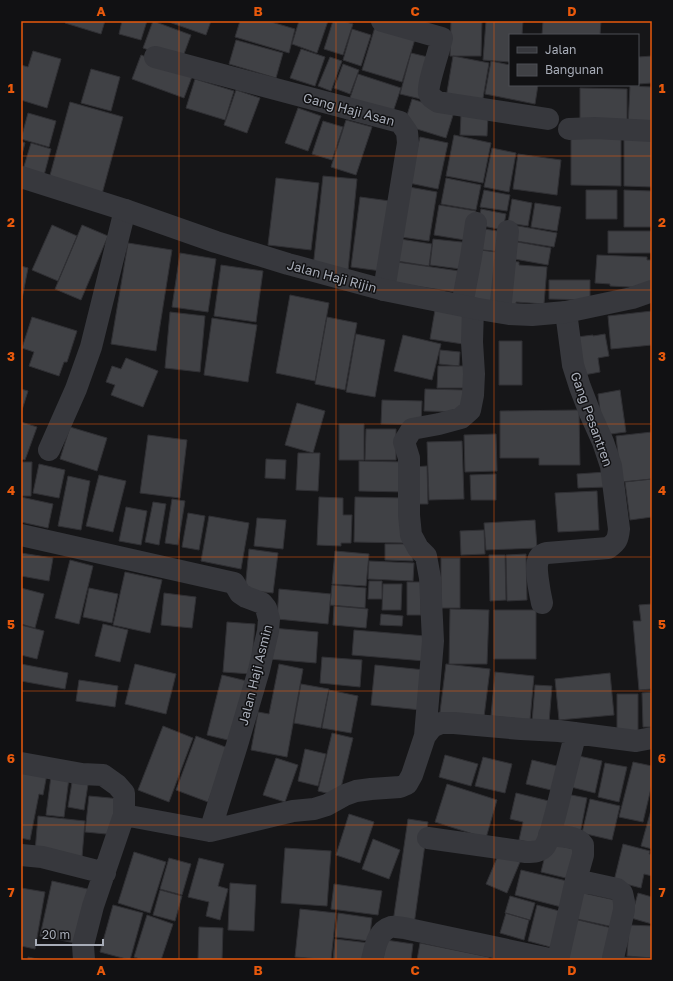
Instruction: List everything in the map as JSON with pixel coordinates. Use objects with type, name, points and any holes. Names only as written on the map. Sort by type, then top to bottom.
[{"type":"street","points":[[382,21],[442,38],[429,86],[429,95],[438,102],[548,119]]},
{"type":"street","name":"Gang Haji Asan","points":[[155,57],[400,122],[407,132],[408,143],[384,290]]},
{"type":"street","points":[[568,129],[595,128],[652,131]]},
{"type":"street","name":"Jalan Haji Rijin","points":[[21,177],[125,210],[216,242],[288,264],[384,290],[467,307],[532,315],[566,312],[632,298],[652,292]]},
{"type":"street","points":[[50,450],[76,389],[91,348],[125,210]]},
{"type":"street","points":[[124,815],[210,831],[293,811],[314,809],[356,791],[400,787],[407,784],[412,775],[425,736],[433,641],[430,578],[426,556],[418,548],[411,534],[409,515],[408,458],[404,442],[412,429],[461,418],[470,410],[473,395],[474,374],[472,342],[467,307],[476,222]]},
{"type":"street","points":[[500,312],[508,231]]},
{"type":"street","name":"Gang Pesantren","points":[[542,603],[537,567],[538,560],[542,555],[547,553],[608,548],[615,544],[619,529],[610,466],[604,442],[590,413],[573,365],[566,312]]},
{"type":"street","name":"Jalan Haji Asmin","points":[[21,535],[234,583],[240,592],[246,597],[262,603],[266,608],[269,619],[268,631],[259,670],[210,831]]},
{"type":"street","points":[[425,736],[432,727],[441,724],[454,723],[576,733],[636,741],[652,738]]},
{"type":"street","points":[[428,838],[526,852],[537,852],[545,846],[549,835],[563,787],[576,733]]},
{"type":"street","points":[[21,763],[82,774],[103,775],[117,785],[124,793],[124,815],[93,906],[83,945],[84,960]]},
{"type":"street","points":[[549,835],[580,841],[583,845],[583,855],[558,960]]},
{"type":"street","points":[[21,855],[42,857],[105,873]]},
{"type":"street","points":[[576,880],[621,890],[624,910],[613,958]]},
{"type":"street","points":[[372,960],[379,938],[385,930],[392,927],[404,928],[554,960]]},
{"type":"building","points":[[66,21],[105,21],[101,34],[65,23]]},
{"type":"building","points":[[122,21],[147,21],[141,40],[119,34]]},
{"type":"building","points":[[153,21],[191,35],[181,62],[143,48]]},
{"type":"building","points":[[166,21],[211,21],[206,35]]},
{"type":"building","points":[[240,21],[268,21],[295,29],[289,53],[235,37]]},
{"type":"building","points":[[299,21],[328,21],[317,53],[292,44]]},
{"type":"building","points":[[333,21],[343,21],[353,24],[343,55],[324,49]]},
{"type":"building","points":[[451,21],[482,21],[481,56],[450,56]]},
{"type":"building","points":[[486,21],[523,21],[522,34],[509,34],[509,62],[483,60]]},
{"type":"building","points":[[543,21],[601,21],[600,34],[542,34]]},
{"type":"building","points":[[375,27],[415,39],[402,82],[362,70]]},
{"type":"building","points":[[352,29],[371,35],[361,66],[343,60]]},
{"type":"building","points":[[236,40],[283,53],[276,78],[229,64]]},
{"type":"building","points":[[301,49],[325,57],[315,86],[290,78]]},
{"type":"building","points":[[33,51],[61,59],[47,108],[21,100],[21,65],[28,67]]},
{"type":"building","points":[[411,53],[436,59],[425,100],[400,94]]},
{"type":"building","points":[[141,55],[193,74],[184,98],[132,79]]},
{"type":"building","points":[[453,56],[489,63],[482,104],[446,98]]},
{"type":"building","points":[[652,56],[652,83],[639,84],[639,57]]},
{"type":"building","points":[[330,57],[342,61],[331,91],[318,86]]},
{"type":"building","points":[[491,61],[509,65],[509,86],[538,86],[535,104],[485,94]]},
{"type":"building","points":[[343,64],[359,70],[350,94],[334,88]]},
{"type":"building","points":[[91,69],[120,77],[111,111],[81,103]]},
{"type":"building","points":[[358,74],[401,88],[392,115],[349,101]]},
{"type":"building","points":[[195,79],[234,91],[225,120],[186,108]]},
{"type":"building","points":[[630,86],[652,87],[652,126],[628,126]]},
{"type":"building","points":[[580,88],[627,89],[627,122],[580,122]]},
{"type":"building","points":[[236,90],[260,98],[247,133],[224,125]]},
{"type":"building","points":[[412,99],[454,112],[446,138],[404,125]]},
{"type":"building","points":[[70,102],[123,117],[102,194],[49,179]]},
{"type":"building","points":[[298,108],[321,116],[308,151],[285,143]]},
{"type":"building","points":[[28,113],[56,121],[49,147],[21,139]]},
{"type":"building","points":[[461,115],[488,116],[487,136],[460,135]]},
{"type":"building","points":[[346,120],[372,127],[356,175],[331,167]]},
{"type":"building","points":[[323,121],[343,127],[332,160],[312,154]]},
{"type":"building","points":[[571,133],[621,134],[621,186],[571,185]]},
{"type":"building","points":[[624,134],[652,134],[652,187],[624,186]]},
{"type":"building","points":[[454,135],[491,143],[483,183],[446,176]]},
{"type":"building","points":[[420,137],[448,143],[438,189],[409,183]]},
{"type":"building","points":[[21,141],[25,143],[21,158]]},
{"type":"building","points":[[31,143],[51,149],[43,179],[22,173]]},
{"type":"building","points":[[492,148],[516,153],[509,192],[484,187]]},
{"type":"building","points":[[518,154],[561,160],[557,195],[513,189]]},
{"type":"building","points":[[323,176],[357,179],[348,271],[313,268]]},
{"type":"building","points":[[276,178],[319,183],[311,250],[268,245]]},
{"type":"building","points":[[446,178],[481,185],[476,210],[441,204]]},
{"type":"building","points":[[409,187],[437,192],[429,241],[401,237]]},
{"type":"building","points":[[484,190],[510,195],[507,211],[480,207]]},
{"type":"building","points":[[586,190],[617,190],[617,219],[586,219]]},
{"type":"building","points":[[624,190],[652,191],[652,227],[624,227]]},
{"type":"building","points":[[360,197],[390,201],[381,271],[351,267]]},
{"type":"building","points":[[512,199],[532,203],[528,226],[508,223]]},
{"type":"building","points":[[535,203],[561,207],[557,231],[531,227]]},
{"type":"building","points":[[439,205],[476,211],[471,241],[434,235]]},
{"type":"building","points":[[481,209],[506,214],[503,230],[478,225]]},
{"type":"building","points":[[52,225],[77,236],[58,281],[32,270]]},
{"type":"building","points":[[82,225],[108,236],[81,300],[55,289]]},
{"type":"building","points":[[513,225],[557,233],[554,247],[510,240]]},
{"type":"building","points":[[477,228],[505,232],[502,252],[474,249]]},
{"type":"building","points":[[608,231],[652,231],[652,253],[608,253]]},
{"type":"building","points":[[400,239],[432,244],[429,266],[397,261]]},
{"type":"building","points":[[433,239],[471,243],[468,270],[430,265]]},
{"type":"building","points":[[512,241],[551,248],[548,265],[509,258]]},
{"type":"building","points":[[128,243],[172,250],[156,351],[111,344]]},
{"type":"building","points":[[473,249],[503,253],[496,306],[467,302]]},
{"type":"building","points":[[180,253],[216,259],[208,312],[172,307]]},
{"type":"building","points":[[597,255],[647,257],[647,260],[652,260],[652,283],[648,288],[610,286],[610,284],[595,283]]},
{"type":"building","points":[[508,261],[519,262],[519,265],[547,267],[544,304],[516,302],[516,312],[504,311]]},
{"type":"building","points":[[397,262],[466,272],[462,293],[394,283]]},
{"type":"building","points":[[221,265],[263,271],[256,322],[214,316]]},
{"type":"building","points":[[21,266],[28,268],[22,299],[21,299]]},
{"type":"building","points":[[549,280],[590,280],[590,300],[549,299]]},
{"type":"building","points":[[290,295],[329,303],[315,381],[276,373]]},
{"type":"building","points":[[435,310],[467,315],[463,344],[430,339]]},
{"type":"building","points":[[652,311],[652,345],[611,349],[608,316]]},
{"type":"building","points":[[170,312],[205,316],[200,372],[165,368]]},
{"type":"building","points":[[32,317],[77,331],[67,362],[64,362],[59,376],[29,366],[34,352],[22,348]]},
{"type":"building","points":[[327,317],[357,323],[345,390],[315,384]]},
{"type":"building","points":[[212,318],[257,325],[248,382],[204,375]]},
{"type":"building","points":[[356,334],[385,340],[375,397],[346,392]]},
{"type":"building","points":[[605,334],[609,356],[598,358],[600,372],[584,375],[577,337]]},
{"type":"building","points":[[403,335],[441,344],[432,380],[394,371]]},
{"type":"building","points":[[499,341],[522,341],[522,385],[499,385]]},
{"type":"building","points":[[440,350],[460,352],[459,366],[439,364]]},
{"type":"building","points":[[126,358],[158,371],[143,407],[111,395],[115,385],[106,382],[112,366],[121,369]]},
{"type":"building","points":[[438,366],[464,366],[464,388],[437,388]]},
{"type":"building","points":[[21,389],[28,391],[21,413]]},
{"type":"building","points":[[425,389],[464,390],[463,412],[424,411]]},
{"type":"building","points":[[620,390],[626,432],[603,435],[598,394]]},
{"type":"building","points":[[382,400],[422,401],[421,425],[381,424]]},
{"type":"building","points":[[297,403],[325,411],[313,453],[285,445]]},
{"type":"building","points":[[579,410],[580,465],[539,465],[539,458],[500,458],[500,411]]},
{"type":"building","points":[[21,422],[37,427],[25,460],[21,459]]},
{"type":"building","points":[[339,424],[364,424],[364,460],[339,460]]},
{"type":"building","points":[[70,427],[107,438],[97,471],[60,459]]},
{"type":"building","points":[[366,429],[396,429],[396,460],[365,460]]},
{"type":"building","points":[[652,432],[652,479],[621,482],[616,436]]},
{"type":"building","points":[[496,434],[497,471],[465,472],[464,435]]},
{"type":"building","points":[[148,435],[187,440],[180,498],[140,493]]},
{"type":"building","points":[[462,441],[464,499],[429,500],[427,442]]},
{"type":"building","points":[[298,453],[320,453],[318,491],[296,490]]},
{"type":"building","points":[[266,459],[286,460],[285,479],[265,478]]},
{"type":"building","points":[[359,461],[406,462],[405,492],[359,491]]},
{"type":"building","points":[[21,462],[32,462],[31,496],[21,496]]},
{"type":"building","points":[[39,464],[65,470],[59,498],[33,493]]},
{"type":"building","points":[[427,466],[428,504],[414,504],[413,467]]},
{"type":"building","points":[[606,472],[607,487],[578,488],[577,474]]},
{"type":"building","points":[[496,474],[496,500],[471,500],[470,475]]},
{"type":"building","points":[[99,475],[126,481],[113,532],[86,526]]},
{"type":"building","points":[[68,476],[90,481],[81,530],[58,526]]},
{"type":"building","points":[[652,479],[652,517],[630,520],[625,482]]},
{"type":"building","points":[[597,491],[599,530],[558,532],[555,493]]},
{"type":"building","points":[[21,497],[53,504],[48,528],[21,522]]},
{"type":"building","points":[[319,497],[343,498],[343,515],[352,515],[351,543],[341,543],[341,546],[317,545]]},
{"type":"building","points":[[355,497],[405,498],[404,543],[354,542]]},
{"type":"building","points":[[172,499],[185,501],[178,545],[165,543]]},
{"type":"building","points":[[153,502],[166,504],[159,545],[145,542]]},
{"type":"building","points":[[126,507],[147,511],[141,545],[119,541]]},
{"type":"building","points":[[188,513],[205,516],[199,550],[182,547]]},
{"type":"building","points":[[209,516],[249,523],[241,569],[201,561]]},
{"type":"building","points":[[257,518],[286,520],[283,549],[254,546]]},
{"type":"building","points":[[535,520],[537,548],[486,550],[484,523]]},
{"type":"building","points":[[484,530],[485,554],[461,555],[460,531]]},
{"type":"building","points":[[385,544],[413,544],[413,561],[385,560]]},
{"type":"building","points":[[249,549],[278,553],[273,593],[245,590]]},
{"type":"building","points":[[335,551],[369,554],[366,586],[332,584]]},
{"type":"building","points":[[21,553],[53,558],[49,581],[21,576]]},
{"type":"building","points":[[526,554],[527,600],[507,601],[506,555]]},
{"type":"building","points":[[489,555],[505,555],[506,600],[490,601]]},
{"type":"building","points":[[441,558],[460,558],[460,608],[441,608]]},
{"type":"building","points":[[70,560],[93,566],[79,624],[55,618]]},
{"type":"building","points":[[369,561],[414,563],[413,581],[368,579]]},
{"type":"building","points":[[125,572],[162,580],[150,633],[113,625]]},
{"type":"building","points":[[369,581],[382,581],[382,599],[368,599]]},
{"type":"building","points":[[407,582],[421,582],[421,615],[407,615]]},
{"type":"building","points":[[383,584],[402,584],[401,610],[382,610]]},
{"type":"building","points":[[332,585],[366,588],[365,608],[330,605]]},
{"type":"building","points":[[21,588],[44,594],[35,628],[21,624]]},
{"type":"building","points":[[89,588],[118,594],[112,623],[83,617]]},
{"type":"building","points":[[279,589],[331,594],[328,624],[277,619]]},
{"type":"building","points":[[164,593],[196,597],[192,628],[161,625]]},
{"type":"building","points":[[652,604],[652,689],[639,690],[633,621],[641,621],[639,605]]},
{"type":"building","points":[[334,606],[368,609],[366,628],[333,625]]},
{"type":"building","points":[[450,609],[489,610],[487,664],[449,664]]},
{"type":"building","points":[[494,610],[536,610],[536,659],[494,659]]},
{"type":"building","points":[[381,614],[403,616],[402,626],[380,625]]},
{"type":"building","points":[[227,622],[255,624],[251,674],[223,672]]},
{"type":"building","points":[[103,624],[128,630],[120,662],[95,656]]},
{"type":"building","points":[[21,625],[44,631],[37,659],[21,655]]},
{"type":"building","points":[[272,628],[318,632],[316,663],[269,659]]},
{"type":"building","points":[[354,630],[426,636],[425,661],[352,655]]},
{"type":"building","points":[[322,657],[362,660],[360,687],[320,683]]},
{"type":"building","points":[[21,664],[68,673],[65,689],[21,681]]},
{"type":"building","points":[[135,664],[176,674],[166,714],[125,704]]},
{"type":"building","points":[[279,664],[303,669],[287,757],[251,750],[258,712],[269,714]]},
{"type":"building","points":[[446,664],[490,669],[483,725],[439,720]]},
{"type":"building","points":[[375,665],[425,670],[421,710],[371,705]]},
{"type":"building","points":[[495,672],[534,676],[530,720],[491,716]]},
{"type":"building","points":[[610,673],[614,715],[559,720],[555,679]]},
{"type":"building","points":[[222,675],[251,682],[236,742],[207,735]]},
{"type":"building","points":[[79,680],[118,686],[115,707],[76,701]]},
{"type":"building","points":[[301,684],[329,689],[321,728],[294,723]]},
{"type":"building","points":[[535,685],[552,686],[549,723],[532,722]]},
{"type":"building","points":[[329,690],[358,696],[351,733],[322,728]]},
{"type":"building","points":[[652,692],[652,727],[643,727],[642,693]]},
{"type":"building","points":[[617,694],[638,694],[638,734],[617,734]]},
{"type":"building","points":[[163,726],[193,738],[169,802],[138,790]]},
{"type":"building","points":[[332,733],[353,738],[339,796],[318,791]]},
{"type":"building","points":[[196,736],[228,748],[208,802],[176,790]]},
{"type":"building","points":[[305,749],[326,754],[318,786],[298,781]]},
{"type":"building","points":[[445,755],[478,764],[471,786],[439,777]]},
{"type":"building","points":[[574,755],[602,761],[595,793],[567,786]]},
{"type":"building","points":[[483,757],[512,764],[505,793],[475,786]]},
{"type":"building","points":[[276,758],[298,765],[285,802],[263,795]]},
{"type":"building","points":[[532,760],[561,767],[555,791],[526,784]]},
{"type":"building","points":[[633,762],[652,766],[652,784],[643,822],[619,817]]},
{"type":"building","points":[[605,763],[627,767],[619,802],[598,797]]},
{"type":"building","points":[[21,769],[47,774],[43,795],[39,794],[30,840],[21,838]]},
{"type":"building","points":[[51,776],[69,778],[64,817],[46,815]]},
{"type":"building","points":[[73,776],[89,778],[84,810],[68,807]]},
{"type":"building","points":[[447,784],[497,800],[486,838],[435,822]]},
{"type":"building","points":[[516,793],[553,802],[541,845],[519,840],[523,822],[510,819]]},
{"type":"building","points":[[566,794],[587,798],[580,834],[559,829]]},
{"type":"building","points":[[89,796],[121,799],[117,835],[85,832]]},
{"type":"building","points":[[590,799],[620,806],[612,840],[582,833]]},
{"type":"building","points":[[652,810],[652,849],[641,846]]},
{"type":"building","points":[[349,814],[374,822],[360,863],[336,855]]},
{"type":"building","points":[[38,816],[85,821],[82,857],[35,852]]},
{"type":"building","points":[[408,819],[428,822],[414,925],[393,922]]},
{"type":"building","points":[[373,839],[400,850],[389,879],[362,869]]},
{"type":"building","points":[[548,843],[582,851],[574,880],[541,872]]},
{"type":"building","points":[[623,844],[650,851],[649,854],[652,854],[652,876],[644,874],[641,888],[614,881]]},
{"type":"building","points":[[285,848],[331,851],[327,906],[281,903]]},
{"type":"building","points":[[134,852],[166,862],[150,913],[118,903]]},
{"type":"building","points":[[499,853],[520,862],[507,893],[486,884]]},
{"type":"building","points":[[169,858],[191,864],[182,895],[160,889]]},
{"type":"building","points":[[199,858],[224,864],[218,886],[228,889],[220,920],[206,916],[209,902],[188,897]]},
{"type":"building","points":[[521,870],[571,882],[565,908],[515,895]]},
{"type":"building","points":[[52,881],[92,890],[80,944],[40,936]]},
{"type":"building","points":[[230,883],[256,885],[254,931],[228,930]]},
{"type":"building","points":[[334,884],[382,891],[378,915],[331,909]]},
{"type":"building","points":[[21,888],[45,892],[35,949],[21,946]]},
{"type":"building","points":[[160,890],[182,896],[175,921],[153,915]]},
{"type":"building","points":[[574,891],[624,902],[618,928],[568,917]]},
{"type":"building","points":[[638,893],[652,897],[652,924],[631,918]]},
{"type":"building","points":[[510,896],[535,903],[530,920],[505,913]]},
{"type":"building","points":[[113,905],[143,913],[130,960],[100,952]]},
{"type":"building","points":[[537,905],[563,912],[554,948],[528,941]]},
{"type":"building","points":[[300,909],[336,913],[331,960],[295,957]]},
{"type":"building","points":[[338,913],[372,918],[369,941],[335,937]]},
{"type":"building","points":[[506,913],[529,920],[524,940],[500,933]]},
{"type":"building","points":[[147,915],[173,924],[161,960],[143,960],[134,957]]},
{"type":"building","points":[[574,919],[616,929],[609,960],[564,960]]},
{"type":"building","points":[[629,925],[652,926],[652,958],[627,956]]},
{"type":"building","points":[[199,927],[223,928],[222,960],[198,960]]},
{"type":"building","points":[[335,939],[369,943],[367,960],[333,960]]},
{"type":"building","points":[[386,940],[413,944],[411,960],[383,960]]},
{"type":"building","points":[[420,943],[489,957],[489,960],[417,960]]},
{"type":"building","points":[[28,957],[42,960],[28,960]]},
{"type":"building","points":[[620,957],[652,958],[652,960],[620,960]]}]
